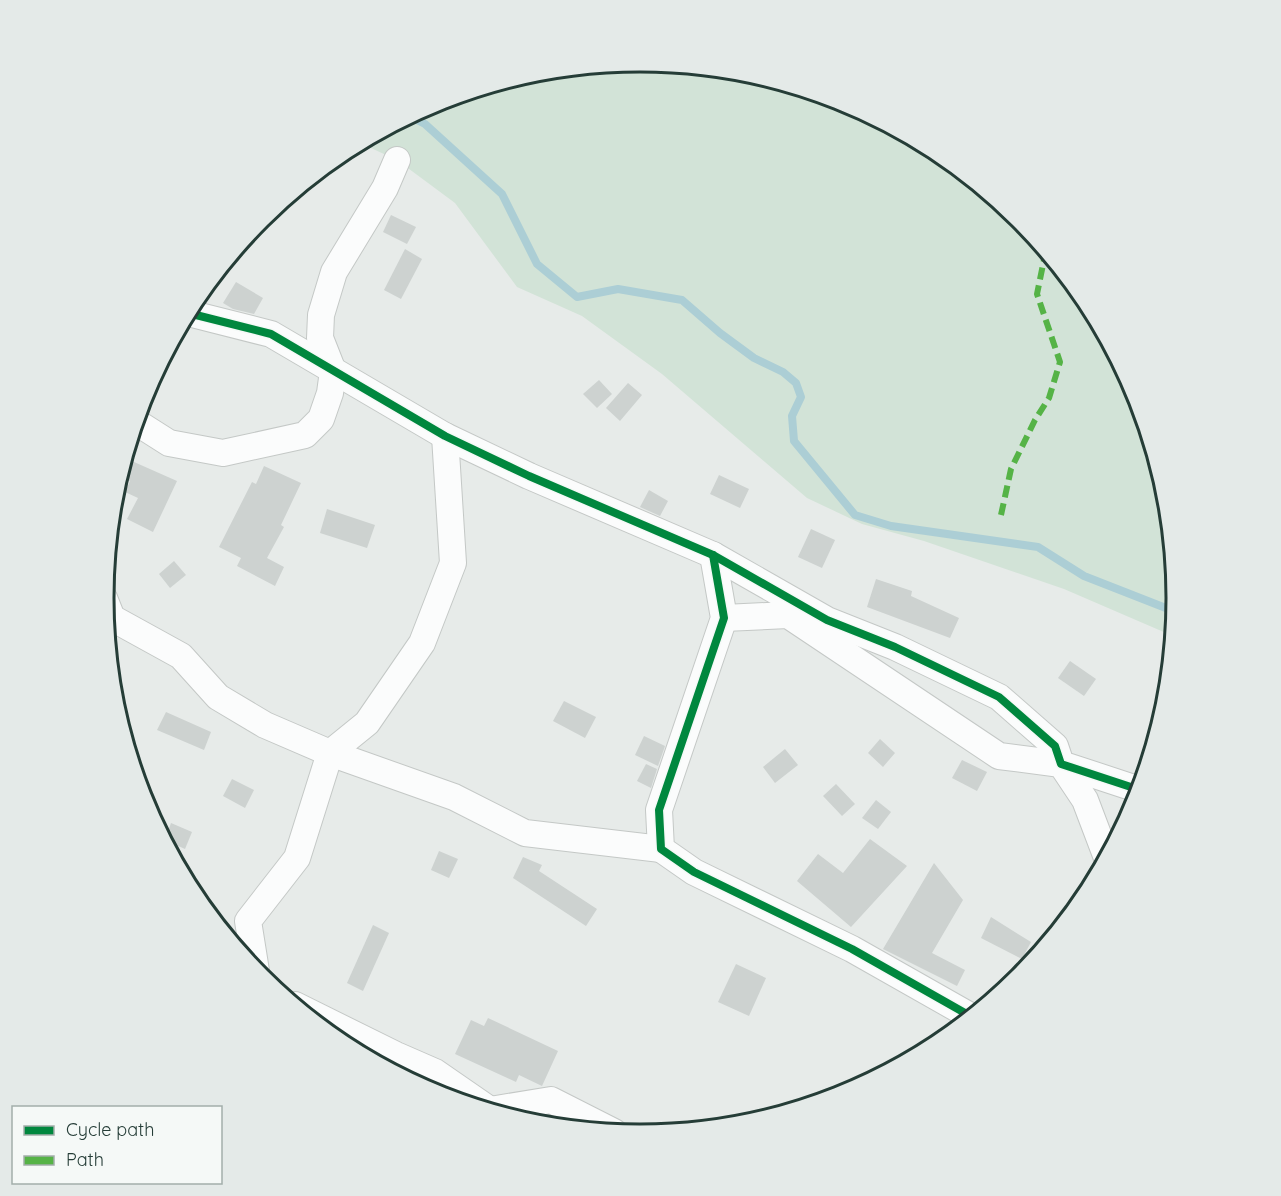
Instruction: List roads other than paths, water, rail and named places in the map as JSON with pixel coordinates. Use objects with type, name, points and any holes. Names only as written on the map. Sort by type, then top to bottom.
[{"type":"street","points":[[143,426],[169,443],[224,453],[305,435],[321,419],[330,393],[333,370],[320,338],[321,315],[334,272],[385,188],[397,160]]},
{"type":"street","points":[[197,315],[271,334],[445,436],[529,476],[713,555],[827,620],[895,647],[999,697],[1055,746],[1061,764],[1085,800],[1103,848]]},
{"type":"street","points":[[253,954],[248,921],[297,858],[330,753],[367,723],[422,643],[453,563],[445,436]]},
{"type":"street","points":[[661,849],[659,810],[724,618],[713,555]]},
{"type":"street","points":[[115,615],[181,656],[218,697],[266,725],[330,753],[454,797],[525,833],[661,849],[694,872],[852,949],[964,1012]]},
{"type":"street","points":[[724,618],[788,615],[999,756],[1061,764],[1131,786]]},
{"type":"street","points":[[331,1023],[435,1072],[468,1095]]},
{"type":"street","points":[[508,1107],[551,1100],[593,1122]]},
{"type":"waterway","points":[[419,121],[502,194],[537,264],[577,297],[618,289],[682,300],[720,333],[754,358],[783,372],[796,383],[801,397],[792,416],[794,441],[855,515],[891,526],[1038,547],[1084,576],[1166,608]]}]
